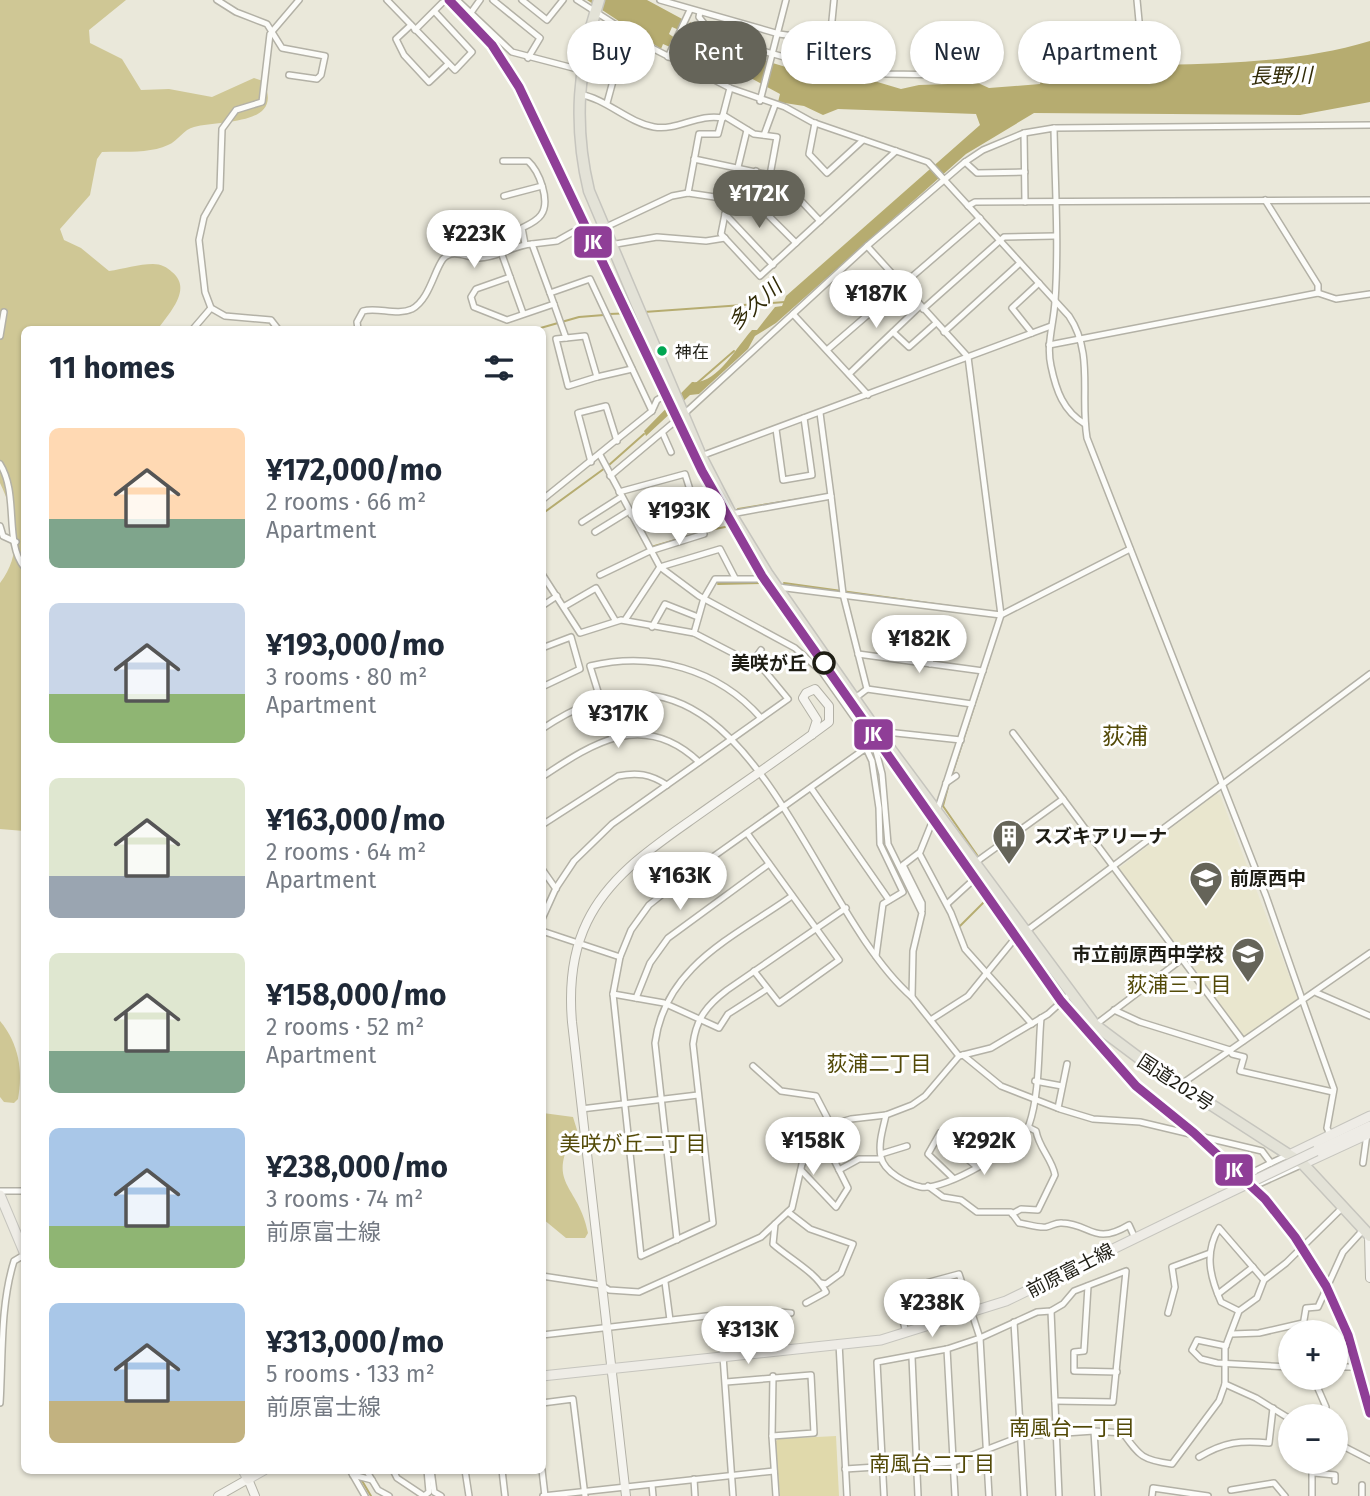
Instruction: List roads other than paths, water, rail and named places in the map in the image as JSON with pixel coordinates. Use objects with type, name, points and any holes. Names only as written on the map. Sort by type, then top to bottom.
[{"type":"highway","points":[[580,84],[580,153],[589,191],[675,391]]},
{"type":"highway","name":"国道202号","points":[[675,391],[701,456],[731,514],[767,573],[854,699],[976,862],[1070,995],[1095,1025],[1181,1086],[1303,1164],[1368,1231]]},
{"type":"main road","points":[[1289,1155],[1370,1116]]},
{"type":"main road","points":[[1303,1164],[1369,1131]]},
{"type":"main road","name":"前原富士線","points":[[546,1376],[880,1340],[906,1333],[1006,1301],[1088,1263],[1134,1236],[1316,1150],[1369,1131]]},
{"type":"main road","points":[[0,1193],[4,1217],[21,1248]]},
{"type":"street","points":[[217,0],[272,29],[282,48],[325,56],[321,75],[317,79],[289,75]]},
{"type":"street","points":[[276,326],[271,320],[225,316],[211,308],[205,292],[199,240],[204,217],[220,188],[220,139],[228,117],[236,110],[262,102],[272,29],[299,0]]},
{"type":"street","points":[[387,0],[456,70],[472,52],[435,12]]},
{"type":"street","points":[[457,0],[500,44],[527,58],[567,67]]},
{"type":"street","points":[[470,14],[480,0]]},
{"type":"street","points":[[493,0],[540,38],[527,58]]},
{"type":"street","points":[[522,0],[547,20],[563,0]]},
{"type":"street","points":[[578,0],[597,4],[617,21]]},
{"type":"street","points":[[660,0],[779,34],[830,41],[834,0]]},
{"type":"street","points":[[761,99],[786,0]]},
{"type":"street","points":[[1137,0],[1139,21]]},
{"type":"street","points":[[441,1],[435,12],[396,39],[404,55],[429,82],[448,64]]},
{"type":"street","points":[[668,57],[690,10]]},
{"type":"street","points":[[700,12],[699,17],[706,26],[774,55],[887,74],[910,74]]},
{"type":"street","points":[[655,49],[730,88],[775,104],[815,123],[928,162],[1069,316],[1082,339],[1087,438],[1302,999],[1333,1092],[1327,1128],[1330,1134]]},
{"type":"street","points":[[607,103],[612,84]]},
{"type":"street","points":[[688,193],[699,134],[718,134],[730,88]]},
{"type":"street","points":[[579,94],[607,103],[636,121],[658,128],[678,127],[705,116],[723,116],[747,130],[778,137],[770,176]]},
{"type":"street","points":[[764,135],[775,104]]},
{"type":"street","points":[[815,123],[809,154],[827,173],[863,139]]},
{"type":"street","points":[[684,414],[944,179],[984,150],[1024,133],[1055,128],[1370,125]]},
{"type":"street","points":[[1055,128],[1055,302],[1049,345],[1061,402],[1075,418],[1085,424]]},
{"type":"street","points":[[738,167],[747,130]]},
{"type":"street","points":[[1024,133],[1025,202]]},
{"type":"street","points":[[729,200],[721,234],[760,276],[896,151]]},
{"type":"street","points":[[694,159],[770,176],[787,186],[820,221]]},
{"type":"street","points":[[503,161],[528,161],[536,168],[542,186],[544,208],[541,217],[522,228],[551,293],[566,338]]},
{"type":"street","points":[[965,162],[977,173],[1025,172]]},
{"type":"street","points":[[738,202],[756,171]]},
{"type":"street","points":[[504,196],[542,186]]},
{"type":"street","points":[[358,326],[363,311],[404,311],[417,305],[438,277],[438,268],[445,257],[454,254],[481,258],[529,244],[557,241],[573,232],[603,227],[672,195],[688,193],[760,207],[796,243]]},
{"type":"street","points":[[1265,200],[1318,285],[1318,293]]},
{"type":"street","points":[[968,206],[975,202],[1370,200]]},
{"type":"street","points":[[725,214],[773,265]]},
{"type":"street","points":[[827,350],[980,218]]},
{"type":"street","points":[[849,374],[893,332],[1000,240],[1055,236]]},
{"type":"street","points":[[610,245],[657,237],[706,241],[725,238]]},
{"type":"street","points":[[867,246],[968,357],[1001,615],[937,810],[919,853],[902,865],[922,903],[913,951],[912,997]]},
{"type":"street","points":[[501,252],[523,313]]},
{"type":"street","points":[[944,332],[1020,262]]},
{"type":"street","points":[[510,277],[476,289],[471,297],[474,307],[507,320],[554,304]]},
{"type":"street","points":[[551,293],[590,279],[652,411]]},
{"type":"street","points":[[1032,333],[1012,308],[1039,283]]},
{"type":"street","points":[[1049,345],[1318,293],[1336,299],[1370,294]]},
{"type":"street","points":[[196,326],[211,308]]},
{"type":"street","points":[[0,336],[4,312]]},
{"type":"street","points":[[793,314],[868,395]]},
{"type":"street","points":[[893,332],[909,347],[936,323]]},
{"type":"street","points":[[701,456],[1051,326]]},
{"type":"street","points":[[597,377],[586,336],[556,339],[568,386],[632,369]]},
{"type":"street","points":[[546,497],[652,411],[657,400],[675,391]]},
{"type":"street","points":[[591,462],[578,413],[606,406],[617,441]]},
{"type":"street","points":[[820,412],[843,592],[867,689]]},
{"type":"street","points":[[776,429],[783,480],[812,475],[804,418]]},
{"type":"street","points":[[610,476],[673,424]]},
{"type":"street","points":[[663,434],[671,452]]},
{"type":"street","points":[[600,455],[660,567],[704,598],[795,648],[822,672],[875,747],[882,774],[888,845],[922,913]]},
{"type":"street","points":[[0,464],[9,485],[16,541],[21,557]]},
{"type":"street","points":[[582,522],[620,494],[685,474],[703,532],[650,551],[600,575]]},
{"type":"street","points":[[731,514],[831,496]]},
{"type":"street","points":[[595,532],[630,513],[657,506]]},
{"type":"street","points":[[0,526],[3,536],[16,541]]},
{"type":"street","points":[[625,621],[660,567],[720,549],[735,578]]},
{"type":"street","points":[[778,587],[843,592],[1001,615],[1130,549]]},
{"type":"street","points":[[694,633],[704,598],[715,579],[756,579],[767,573]]},
{"type":"street","points":[[546,580],[580,633],[615,620],[694,633],[752,663],[788,699],[611,824],[574,861],[546,910]]},
{"type":"street","points":[[565,606],[596,588],[615,620]]},
{"type":"street","points":[[546,603],[557,596]]},
{"type":"street","points":[[652,627],[665,604],[698,617]]},
{"type":"street","points":[[546,646],[571,637],[580,669],[546,685]]},
{"type":"street","points":[[890,658],[894,641],[933,646],[930,664]]},
{"type":"street","points":[[752,663],[761,650]]},
{"type":"street","points":[[858,654],[983,671]]},
{"type":"street","points":[[612,737],[590,666],[638,659],[684,667],[727,687],[761,718]]},
{"type":"street","points":[[1025,932],[1370,674]]},
{"type":"street","points":[[626,1492],[570,997],[578,944],[592,912],[622,873],[830,722],[829,706],[815,689],[806,693],[803,698],[817,720],[812,735]]},
{"type":"street","points":[[854,699],[867,689],[972,704]]},
{"type":"street","points":[[546,727],[578,707],[600,699],[630,695],[669,698],[699,711],[733,738],[783,808],[876,956],[961,1055],[1002,1086],[1058,1108],[1093,1119],[1140,1122],[1262,1150],[1271,1163]]},
{"type":"street","points":[[877,731],[961,740]]},
{"type":"street","points":[[1013,733],[1243,1041]]},
{"type":"street","points":[[546,774],[587,747],[612,737],[643,734],[666,740],[688,752],[699,762]]},
{"type":"street","points":[[713,1223],[641,1256],[613,994],[620,957],[631,930],[649,905],[866,748],[872,761],[879,808],[880,844],[903,892],[883,904],[876,956]]},
{"type":"street","points":[[546,822],[618,776],[632,773],[652,776],[667,785]]},
{"type":"street","points":[[946,783],[956,776]]},
{"type":"street","points":[[811,788],[889,900]]},
{"type":"street","points":[[976,862],[1063,799]]},
{"type":"street","points":[[747,833],[839,960],[779,1003],[754,971]]},
{"type":"street","points":[[919,853],[947,904],[965,949],[985,975],[1032,1024]]},
{"type":"street","points":[[636,998],[650,963],[668,938],[769,864]]},
{"type":"street","points":[[546,875],[556,889]]},
{"type":"street","points":[[947,904],[970,883]]},
{"type":"street","points":[[677,1240],[655,1043],[664,1003],[688,969],[792,896]]},
{"type":"street","points":[[718,1230],[713,1223],[693,1044],[699,1018],[711,1002],[846,908]]},
{"type":"street","points":[[546,932],[620,957]]},
{"type":"street","points":[[932,1018],[968,996],[1012,942]]},
{"type":"street","points":[[1181,1086],[1302,999],[1317,993],[1370,953]]},
{"type":"street","points":[[1095,1025],[1182,959]]},
{"type":"street","points":[[613,994],[664,1003],[719,1028],[728,1014],[767,989]]},
{"type":"street","points":[[1317,993],[1370,1016]]},
{"type":"street","points":[[546,1277],[601,1285],[609,1290],[639,1292],[761,1237],[788,1212],[795,1200],[801,1170],[831,1125],[851,1119],[886,1115],[912,1105],[925,1096],[961,1055],[991,1048],[1041,1018],[1070,995]]},
{"type":"street","points":[[1114,1010],[1140,1022],[1230,1050],[1231,1054],[1244,1057],[1240,1072],[1333,1092]]},
{"type":"street","points":[[886,1115],[881,1157],[890,1174],[921,1187],[953,1178],[1005,1152],[1028,1127],[1034,1099],[1041,1018]]},
{"type":"street","points":[[1058,1108],[1067,1064]]},
{"type":"street","points":[[752,1066],[781,1091],[816,1096],[831,1125]]},
{"type":"street","points":[[1035,1081],[1062,1086]]},
{"type":"street","points":[[581,1109],[698,1095]]},
{"type":"street","points":[[928,1186],[943,1197],[961,1200],[977,1212],[1012,1214],[1021,1209],[1038,1210],[1055,1175],[1050,1160],[1039,1145],[1036,1131],[1028,1127]]},
{"type":"street","points":[[1363,1163],[1369,1131]]},
{"type":"street","points":[[940,1133],[928,1154],[953,1178]]},
{"type":"street","points":[[953,1133],[948,1143],[977,1167]]},
{"type":"street","points":[[801,1170],[836,1207],[848,1188],[820,1141]]},
{"type":"street","points":[[839,1170],[859,1159],[881,1157],[907,1146]]},
{"type":"street","points":[[1289,1155],[1253,1172],[1261,1183],[1303,1164]]},
{"type":"street","points":[[0,1193],[21,1191]]},
{"type":"street","points":[[845,1469],[954,1462],[1022,1436],[1094,1431],[1123,1433],[1136,1452],[1148,1461],[1172,1464],[1219,1401],[1225,1384],[1226,1346],[1239,1311],[1257,1298],[1264,1280],[1286,1263],[1344,1206]]},
{"type":"street","points":[[788,1212],[810,1229],[853,1244],[841,1273],[826,1284],[821,1283]]},
{"type":"street","points":[[1012,1214],[1019,1223],[1046,1227],[1058,1222],[1074,1224],[1091,1234],[1105,1234],[1129,1225],[1134,1236]]},
{"type":"street","points":[[775,1224],[773,1244],[821,1283],[826,1292],[806,1303]]},
{"type":"street","points":[[1239,1311],[1228,1307],[1218,1294],[1210,1270],[1210,1253],[1219,1228],[1264,1280]]},
{"type":"street","points":[[1368,1231],[1370,1278]]},
{"type":"street","points":[[1304,1320],[1306,1308],[1318,1307],[1343,1252],[1368,1231]]},
{"type":"street","points":[[724,1243],[729,1251]]},
{"type":"street","points":[[1168,1313],[1175,1287],[1172,1267],[1210,1253]]},
{"type":"street","points":[[0,1403],[3,1356],[0,1313],[12,1266],[21,1257]]},
{"type":"street","points":[[1218,1294],[1253,1267]]},
{"type":"street","points":[[884,1496],[877,1362],[947,1349],[980,1338],[1037,1312],[1051,1311],[1063,1304],[1074,1291],[1126,1271],[1113,1402],[1055,1401]]},
{"type":"street","points":[[906,1333],[896,1291],[959,1274],[980,1338],[989,1496]]},
{"type":"street","points":[[665,1282],[670,1320]]},
{"type":"street","points":[[1088,1286],[1084,1351],[1074,1352],[1074,1371],[1117,1372]]},
{"type":"street","points":[[546,1334],[758,1310],[791,1313]]},
{"type":"street","points":[[1051,1311],[1059,1496]]},
{"type":"street","points":[[720,1314],[733,1496]]},
{"type":"street","points":[[1014,1322],[1024,1496]]},
{"type":"street","points":[[1232,1334],[1278,1329]]},
{"type":"street","points":[[1226,1346],[1197,1340],[1192,1350],[1201,1359],[1278,1366]]},
{"type":"street","points":[[839,1343],[847,1496]]},
{"type":"street","points":[[947,1349],[955,1496]]},
{"type":"street","points":[[912,1357],[918,1496]]},
{"type":"street","points":[[1348,1367],[1355,1367]]},
{"type":"street","points":[[726,1382],[811,1375],[814,1433],[772,1436]]},
{"type":"street","points":[[774,1376],[772,1436],[776,1496]]},
{"type":"street","points":[[1225,1384],[1278,1411]]},
{"type":"street","points":[[546,1402],[573,1399],[584,1494]]},
{"type":"street","points":[[1199,1457],[1222,1443],[1244,1440],[1269,1443],[1273,1408]]},
{"type":"street","points":[[1094,1431],[1098,1496]]},
{"type":"street","points":[[1348,1449],[1370,1460]]},
{"type":"street","points":[[542,1474],[544,1496],[626,1492],[694,1479],[774,1471]]},
{"type":"street","points":[[218,1496],[246,1474],[255,1496]]},
{"type":"street","points":[[354,1474],[372,1480]]},
{"type":"street","points":[[354,1474],[365,1496]]},
{"type":"street","points":[[368,1474],[389,1496]]},
{"type":"street","points":[[395,1474],[424,1496],[429,1492],[429,1474]]},
{"type":"street","points":[[430,1474],[434,1492],[441,1496]]},
{"type":"street","points":[[466,1474],[469,1496]]},
{"type":"street","points":[[502,1474],[505,1496]]},
{"type":"street","points":[[1312,1496],[1314,1474]]},
{"type":"street","points":[[1324,1474],[1335,1475],[1335,1481]]},
{"type":"street","points":[[694,1479],[695,1496]]},
{"type":"street","points":[[1230,1490],[1274,1483],[1285,1496]]},
{"type":"street","points":[[652,1485],[653,1496]]},
{"type":"street","points":[[1362,1485],[1362,1496]]},
{"type":"street","points":[[1152,1496],[1153,1488],[1208,1496]]},
{"type":"water","points":[[587,0],[647,0],[684,20],[669,21],[669,47],[663,44],[661,49],[655,45],[655,21],[619,21]]},
{"type":"water","name":"長野川","points":[[1370,41],[1370,102],[1300,115],[1034,113],[966,154],[776,323],[755,336],[748,349],[699,394],[690,395],[646,436],[644,431],[692,382],[710,378],[718,371],[752,330],[757,330],[775,307],[782,306],[786,296],[980,125],[976,114],[838,109],[823,115],[804,106],[778,102],[780,94],[762,84],[767,84],[767,61],[781,66],[781,84],[884,84],[901,89],[948,84],[980,84],[989,88],[1040,84],[1181,84],[1181,64],[1292,57]]},
{"type":"waterway","points":[[644,312],[785,302]]},
{"type":"waterway","points":[[609,314],[635,313]]},
{"type":"waterway","points":[[546,326],[579,317],[604,315]]},
{"type":"waterway","name":"多久川","points":[[696,384],[734,351]]},
{"type":"waterway","name":"多久川","points":[[609,465],[644,434]]},
{"type":"waterway","name":"多久川","points":[[546,511],[605,468]]},
{"type":"waterway","points":[[738,509],[806,498]]},
{"type":"waterway","points":[[705,531],[725,527]]},
{"type":"waterway","points":[[651,547],[696,534]]},
{"type":"waterway","points":[[718,584],[761,583]]},
{"type":"waterway","points":[[784,583],[971,609]]},
{"type":"waterway","points":[[952,775],[990,657]]},
{"type":"waterway","points":[[949,783],[943,806],[977,855]]},
{"type":"waterway","points":[[960,926],[984,902]]},
{"type":"waterway","name":"多久川","points":[[361,1479],[371,1496]]},
{"type":"place","name":"神在","points":[[662,351]]},
{"type":"place","name":"美咲が丘","points":[[824,663]]},
{"type":"place","name":"スズキアリーナ","points":[[1009,866]]},
{"type":"place","name":"前原西中","points":[[1206,908]]},
{"type":"place","name":"市立前原西中学校","points":[[1248,984]]},
{"type":"district","name":"荻浦","points":[[1125,736]]},
{"type":"district","name":"荻浦三丁目","points":[[1179,985]]},
{"type":"district","name":"荻浦二丁目","points":[[879,1064]]},
{"type":"district","name":"美咲が丘二丁目","points":[[633,1144]]},
{"type":"district","name":"南風台一丁目","points":[[1072,1428]]},
{"type":"district","name":"南風台二丁目","points":[[932,1464]]}]
